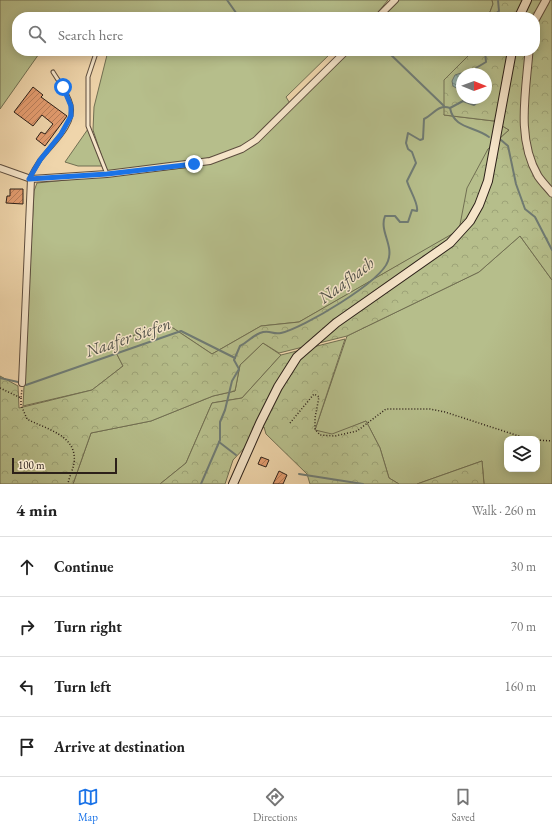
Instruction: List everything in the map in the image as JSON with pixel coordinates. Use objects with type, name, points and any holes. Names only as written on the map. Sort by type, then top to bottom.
[{"type":"main road","points":[[521,12],[527,0]]},
{"type":"main road","points":[[233,484],[278,387],[297,357],[336,323],[450,243],[470,221],[479,205],[488,181],[511,56]]},
{"type":"street","points":[[383,12],[395,0]]},
{"type":"street","points":[[539,12],[546,0]]},
{"type":"street","points":[[0,168],[30,179],[107,174],[210,161],[242,149],[256,140],[271,127],[341,56]]},
{"type":"street","points":[[529,56],[524,122],[526,143],[538,177],[552,193]]},
{"type":"street","points":[[22,383],[30,179]]},
{"type":"lane","points":[[95,56],[88,77],[88,126],[107,174]]},
{"type":"lane","points":[[30,179],[40,160],[61,134],[71,116],[69,102],[53,72]]},
{"type":"path","points":[[22,383],[21,405],[27,419],[62,436],[70,444],[74,452],[74,463],[68,484]]},
{"type":"path","points":[[0,388],[21,398]]},
{"type":"path","points":[[290,423],[314,394],[320,397],[315,418],[315,429],[320,435],[335,436],[357,431],[386,409],[430,409],[445,412],[519,436]]},
{"type":"path","points":[[540,440],[552,441]]},
{"type":"green space","points":[[0,0],[388,0],[378,12],[12,12],[12,56],[37,56],[0,109]]},
{"type":"green space","points":[[399,0],[492,0],[493,4],[490,12],[387,12]]},
{"type":"green space","points":[[492,0],[552,0],[552,280],[520,236],[479,272],[347,336],[279,353],[263,343],[240,365],[235,391],[213,396],[151,421],[91,433],[73,484],[0,484],[0,376],[18,386],[19,408],[92,390],[123,366],[111,343],[167,324],[212,354],[261,326],[299,322],[459,230],[467,188],[488,149],[509,130],[494,121],[444,115],[444,80],[456,68],[468,56],[540,56],[540,12],[490,12],[493,4]]},
{"type":"green space","points":[[107,56],[328,56],[286,97],[291,105],[269,127],[240,147],[204,159],[164,166],[107,172],[93,130],[94,107]]},
{"type":"green space","points":[[343,56],[469,56],[464,68],[456,68],[456,87],[444,115],[494,121],[509,130],[488,149],[460,230],[299,322],[261,326],[212,354],[167,324],[112,344],[123,366],[92,390],[23,406],[34,191],[37,183],[193,167],[218,161],[247,149]]},
{"type":"green space","points":[[88,129],[102,166],[78,166],[65,162]]},
{"type":"green space","points":[[520,236],[552,280],[552,484],[484,484],[482,461],[417,484],[399,484],[389,478],[380,448],[366,421],[332,435],[315,430],[347,336],[479,272]]},
{"type":"green space","points":[[345,339],[315,430],[332,434],[366,421],[380,448],[389,478],[399,484],[310,484],[307,474],[266,434],[264,427],[233,460],[225,484],[160,484],[186,463],[212,403],[242,398],[281,355]]},
{"type":"green space","points":[[263,343],[281,355],[242,398],[212,403],[186,463],[160,484],[73,484],[91,433],[151,421],[213,396],[235,391],[240,365]]},
{"type":"green space","points":[[482,461],[484,484],[417,484]]},
{"type":"water","points":[[455,75],[456,88],[453,86],[452,81]]},
{"type":"building","points":[[33,87],[43,95],[41,97],[67,116],[45,146],[36,139],[41,132],[45,134],[53,124],[42,115],[33,126],[14,112]]},
{"type":"building","points":[[10,189],[23,189],[23,204],[6,203],[7,196],[10,196]]},
{"type":"building","points":[[261,457],[269,460],[266,467],[258,464]]},
{"type":"building","points":[[279,471],[287,475],[283,484],[273,484]]},
{"type":"waterway","points":[[227,0],[235,12]]},
{"type":"waterway","name":"Naafbach","points":[[498,0],[499,11],[498,12]]},
{"type":"waterway","points":[[392,56],[444,106]]},
{"type":"waterway","name":"Naafbach","points":[[476,68],[486,62],[485,56]]},
{"type":"waterway","name":"Naafbach","points":[[201,484],[220,440],[220,422],[225,410],[232,381],[239,369],[234,360],[240,346],[260,333],[281,333],[323,314],[357,292],[382,270],[388,261],[389,255],[384,227],[385,216],[395,216],[400,222],[408,222],[412,210],[417,211],[417,204],[407,181],[416,163],[412,152],[408,149],[406,143],[408,133],[420,140],[423,139],[424,119],[439,108],[450,108],[457,104]]},
{"type":"waterway","name":"Naafbach","points":[[471,104],[475,104]]},
{"type":"waterway","points":[[450,108],[452,115],[460,124],[489,137]]},
{"type":"waterway","points":[[501,140],[508,146],[516,184],[525,209],[535,217],[552,250]]},
{"type":"waterway","name":"Naafer Siefen","points":[[26,385],[181,331],[235,358]]},
{"type":"waterway","name":"Naafer Siefen","points":[[0,378],[18,382]]},
{"type":"waterway","points":[[219,442],[236,455]]},
{"type":"waterway","points":[[299,474],[363,484]]},
{"type":"route","points":[[63,87],[71,106],[71,116],[61,134],[40,160],[29,179],[107,174],[194,164]]}]
